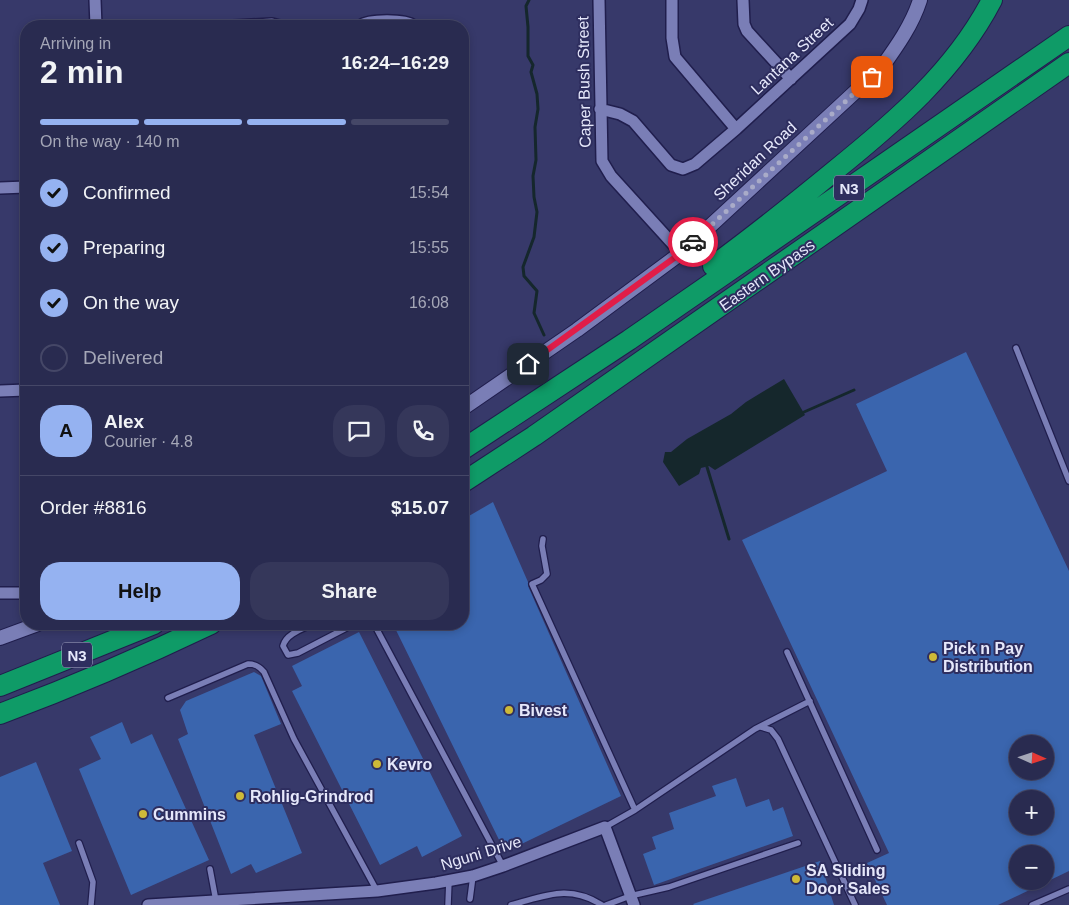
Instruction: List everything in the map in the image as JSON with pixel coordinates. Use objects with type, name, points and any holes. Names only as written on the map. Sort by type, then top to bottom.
[{"type":"highway","points":[[629,340],[660,308],[801,198],[911,106],[962,49],[984,16],[992,0]]},
{"type":"highway","name":"Eastern Bypass","points":[[469,445],[629,340],[1069,36]]},
{"type":"highway","name":"Eastern Bypass","points":[[469,478],[623,375],[1069,63]]},
{"type":"highway","name":"N3","points":[[0,686],[139,630]]},
{"type":"highway","name":"N3","points":[[0,714],[116,667],[198,630]]},
{"type":"street","points":[[95,0],[96,20]]},
{"type":"street","name":"Caper Bush Street","points":[[598,0],[601,153],[605,168],[681,253]]},
{"type":"street","points":[[672,0],[672,38],[675,57],[736,129]]},
{"type":"street","points":[[743,0],[744,24],[747,31],[791,79]]},
{"type":"street","name":"Lantana Street","points":[[600,109],[627,117],[671,165],[683,169],[695,164],[736,129],[850,24],[862,0]]},
{"type":"street","name":"Sheridan Road","points":[[469,404],[577,330],[681,253],[882,67],[910,26],[920,0]]},
{"type":"street","points":[[0,188],[20,187]]},
{"type":"street","points":[[0,391],[20,390]]},
{"type":"street","points":[[0,593],[20,593]]},
{"type":"street","points":[[0,638],[22,630]]},
{"type":"street","points":[[605,827],[632,900]]},
{"type":"street","name":"Nguni Drive","points":[[148,905],[216,901],[245,902],[377,891],[473,876],[605,827]]},
{"type":"lane","points":[[1016,348],[1069,481]]},
{"type":"lane","points":[[543,538],[542,546],[547,574],[541,580],[532,584],[635,810]]},
{"type":"lane","points":[[301,630],[288,637],[285,642],[283,646],[288,655],[298,653],[342,630]]},
{"type":"lane","points":[[377,630],[503,866]]},
{"type":"lane","points":[[787,652],[878,850]]},
{"type":"lane","points":[[168,698],[248,664],[260,667],[294,739],[377,891]]},
{"type":"lane","name":"Nguni Drive","points":[[605,827],[635,810],[747,735],[810,701]]},
{"type":"lane","points":[[761,727],[770,730],[778,739],[854,905]]},
{"type":"lane","points":[[79,843],[93,882],[91,905]]},
{"type":"lane","points":[[511,905],[562,892],[579,894],[604,905],[632,900],[798,843]]},
{"type":"lane","points":[[210,870],[216,901]]},
{"type":"lane","points":[[470,900],[473,876]]},
{"type":"lane","points":[[448,905],[449,880]]},
{"type":"lane","points":[[1032,905],[1069,888]]},
{"type":"shaded area","points":[[784,379],[805,415],[715,470],[709,466],[701,468],[699,474],[679,486],[663,462],[665,452],[671,452],[687,439],[731,414],[746,402]]},
{"type":"building","name":"Pick n Pay Distribution","points":[[966,352],[1069,571],[1069,871],[1054,878],[1054,845],[1009,845],[1009,890],[1029,890],[998,905],[887,905],[867,863],[889,853],[742,540],[887,471],[856,404]]},
{"type":"building","name":"Bivest","points":[[493,502],[621,796],[505,852],[396,630],[469,630],[469,516]]},
{"type":"building","name":"Kevro","points":[[359,632],[462,836],[422,857],[417,846],[380,865],[292,691],[302,686],[292,666]]},
{"type":"building","name":"Rohlig-Grindrod","points":[[254,672],[261,676],[281,724],[254,735],[302,853],[256,873],[251,864],[231,874],[178,739],[188,734],[180,710],[186,701]]},
{"type":"building","name":"Cummins","points":[[122,722],[131,744],[152,734],[209,860],[131,895],[79,769],[101,759],[90,737]]},
{"type":"building","points":[[36,762],[72,851],[43,863],[60,905],[0,905],[0,777]]},
{"type":"building","points":[[736,778],[746,807],[769,799],[773,811],[783,807],[793,836],[654,885],[643,854],[656,849],[652,837],[674,829],[669,813],[716,796],[712,786]]},
{"type":"building","name":"SA Sliding Door Sales","points":[[820,861],[834,905],[693,904]]},
{"type":"waterway","points":[[529,0],[526,6],[528,56],[533,65],[531,72],[537,94],[538,109],[535,127],[536,160],[533,176],[537,212],[534,237],[523,267],[524,276],[537,291],[534,313],[544,335]]},
{"type":"waterway","points":[[804,412],[854,390]]},
{"type":"waterway","points":[[707,467],[729,539]]},
{"type":"way so far","points":[[693,242],[872,77]]},
{"type":"place","name":"Pick n Pay Distribution","points":[[933,657]]},
{"type":"place","name":"Bivest","points":[[509,710]]},
{"type":"place","name":"Kevro","points":[[377,764]]},
{"type":"place","name":"Rohlig-Grindrod","points":[[240,796]]},
{"type":"place","name":"Cummins","points":[[143,814]]},
{"type":"place","name":"SA Sliding Door Sales","points":[[796,879]]},
{"type":"route","points":[[528,364],[577,330],[681,253],[693,242]]}]
